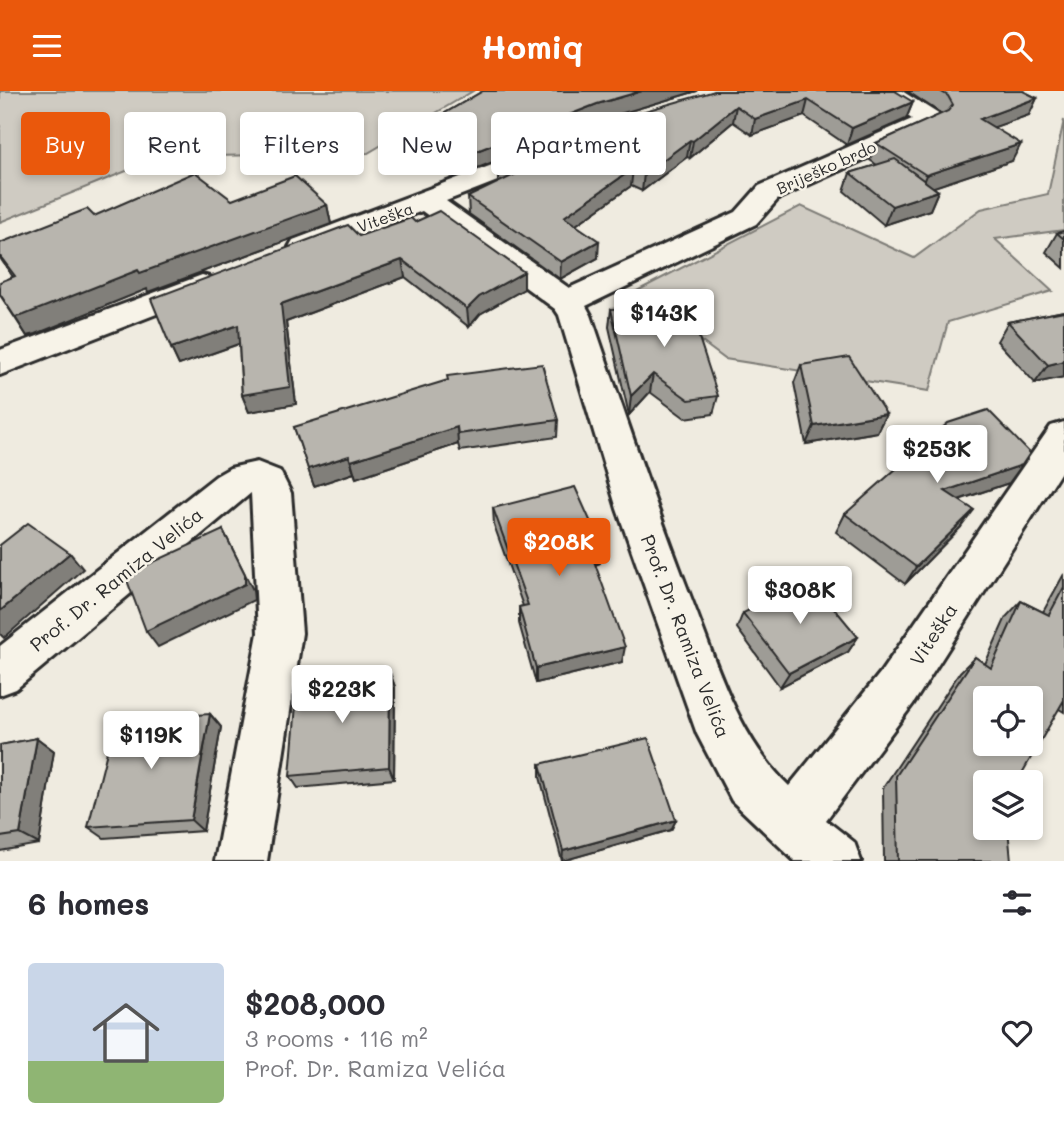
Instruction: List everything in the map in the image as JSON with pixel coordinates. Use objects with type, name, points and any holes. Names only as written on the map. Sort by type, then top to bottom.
[{"type":"street","name":"Briješko brdo","points":[[568,302],[746,218],[769,192],[931,120],[885,91]]},
{"type":"street","name":"Viteška","points":[[273,258],[491,175]]},
{"type":"street","points":[[427,201],[568,302]]},
{"type":"street","points":[[0,363],[222,278]]},
{"type":"street","name":"Prof. Dr. Ramiza Velića","points":[[568,302],[575,315],[636,509],[714,718],[750,783],[790,824],[835,861]]},
{"type":"street","name":"Viteška","points":[[790,824],[897,688],[1064,436]]},
{"type":"street","name":"Prof. Dr. Ramiza Velića","points":[[0,674],[230,487],[244,479],[257,477],[266,482],[271,493],[280,633],[241,861]]},
{"type":"shaded area","points":[[0,91],[473,91],[437,112],[378,112],[378,147],[368,153],[364,153],[364,112],[240,112],[240,155],[226,156],[226,112],[124,112],[124,172],[0,222]]},
{"type":"shaded area","points":[[1064,120],[1064,230],[995,239],[1052,291],[948,322],[929,391],[725,359],[635,292],[801,206],[914,258],[981,209],[1048,194]]},
{"type":"building","points":[[483,91],[642,91],[577,112],[491,112],[491,145],[477,151],[477,112],[447,112]]},
{"type":"building","points":[[715,91],[895,91],[913,102],[852,128],[808,100],[755,119],[736,106],[693,141],[690,140],[666,158],[666,112],[642,112]]},
{"type":"building","points":[[940,91],[1023,91],[1037,98],[980,119],[1021,144],[926,175],[876,143],[948,111],[953,105],[948,96]]},
{"type":"building","points":[[895,159],[938,191],[892,206],[850,173]]},
{"type":"building","points":[[188,175],[199,175],[232,200],[295,176],[327,205],[140,273],[138,270],[15,317],[0,294],[0,282],[15,276],[0,256],[0,243],[87,209],[94,216]]},
{"type":"building","points":[[514,175],[624,175],[564,217],[599,241],[561,262],[468,197]]},
{"type":"building","points":[[439,211],[524,272],[479,297],[467,309],[402,260],[281,304],[290,387],[242,395],[238,325],[171,348],[151,299],[348,225],[359,236],[411,218],[415,222]]},
{"type":"building","points":[[688,304],[718,396],[689,400],[653,374],[631,396],[611,309]]},
{"type":"building","points":[[1064,311],[1064,361],[1048,365],[1008,322]]},
{"type":"building","points":[[849,357],[886,414],[814,426],[801,365]]},
{"type":"building","points":[[542,364],[558,420],[458,434],[457,427],[351,461],[349,456],[308,469],[294,427],[448,380],[447,376]]},
{"type":"building","points":[[988,410],[1030,453],[1022,465],[945,491],[974,510],[916,567],[845,514],[948,423]]},
{"type":"building","points":[[575,487],[602,547],[590,550],[625,647],[536,668],[519,607],[528,605],[493,508]]},
{"type":"building","points":[[28,523],[70,553],[0,611],[0,545]]},
{"type":"building","points":[[223,530],[245,574],[245,584],[146,631],[125,575]]},
{"type":"building","points":[[811,580],[858,637],[789,673],[743,613]]},
{"type":"building","points":[[1064,587],[1064,700],[1043,737],[1043,686],[973,686],[973,756],[1032,756],[1024,770],[973,770],[973,840],[1009,840],[1011,861],[898,861],[896,776],[975,657],[991,668],[1021,601],[1049,615]]},
{"type":"building","points":[[390,673],[389,767],[290,776],[298,681]]},
{"type":"building","points":[[210,714],[191,820],[88,827],[115,720]]},
{"type":"building","points":[[37,738],[20,834],[0,837],[0,745]]},
{"type":"building","points":[[648,738],[676,820],[563,851],[540,764]]}]
